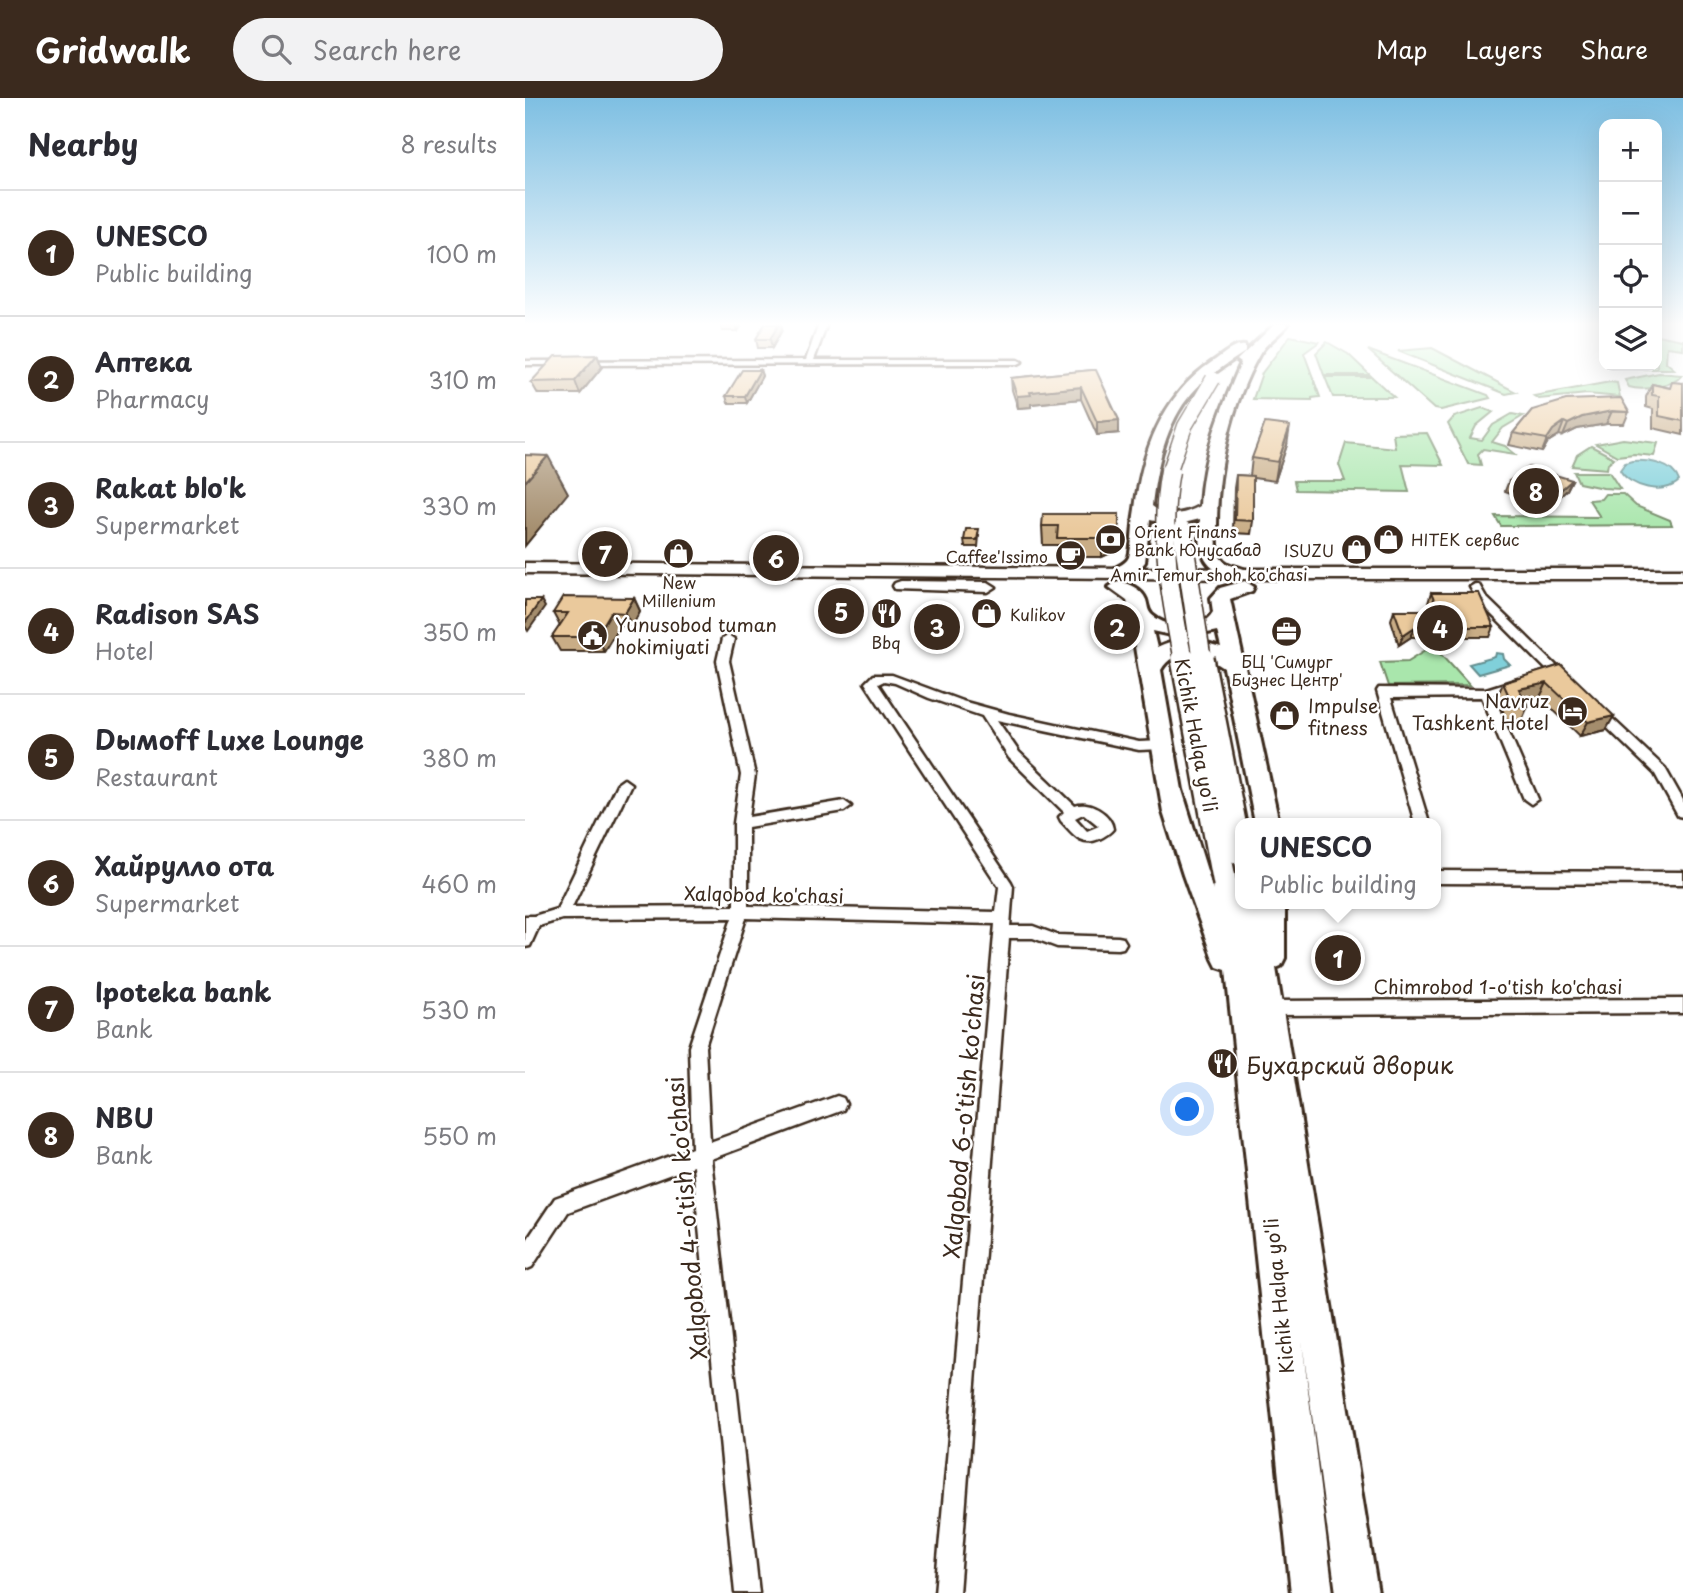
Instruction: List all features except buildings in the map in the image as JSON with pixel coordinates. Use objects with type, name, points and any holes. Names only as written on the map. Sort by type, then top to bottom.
[{"type":"highway","points":[[1184,394],[1158,442],[1143,506],[1134,565],[1118,580],[1133,595],[1140,614],[1182,836],[1258,1008]]},
{"type":"highway","name":"Kichik Halqa yo'li","points":[[1207,394],[1188,416],[1173,460],[1167,494],[1167,550],[1176,622],[1226,884],[1258,1008],[1357,1593]]},
{"type":"highway","name":"Kichik Halqa yo'li","points":[[1213,394],[1194,443],[1184,479],[1181,512],[1194,621],[1235,828]]},
{"type":"highway","points":[[1233,394],[1211,463],[1207,509],[1210,550],[1214,561],[1244,581],[1220,598],[1266,818]]},
{"type":"highway","points":[[1143,506],[1153,516],[1173,520],[1193,516],[1207,509]]},
{"type":"highway","points":[[1139,542],[1155,535],[1175,534],[1195,540],[1210,550]]},
{"type":"highway","points":[[1140,614],[1154,627],[1179,632],[1211,626],[1221,618],[1223,612]]},
{"type":"highway","points":[[1152,667],[1155,659],[1163,652],[1189,648],[1217,653],[1234,665]]},
{"type":"highway","name":"Kichik Halqa yo'li","points":[[1250,909],[1312,1593]]},
{"type":"highway","points":[[1258,1008],[1271,909]]},
{"type":"main road","name":"Amir Temur shoh ko'chasi","points":[[525,568],[881,579]]},
{"type":"main road","name":"Amir Temur shoh ko'chasi","points":[[1244,581],[1475,587],[1645,581],[1683,574]]},
{"type":"main road","name":"Amir Temur shoh ko'chasi","points":[[525,582],[881,579],[1645,581],[1683,587]]},
{"type":"street","points":[[1475,587],[1482,600],[1545,676],[1580,694],[1660,771],[1683,812]]},
{"type":"street","name":"Xalqobod 4-o'tish ko'chasi","points":[[728,639],[723,661],[748,775],[741,823],[741,912],[697,1047],[701,1154],[747,1593]]},
{"type":"street","points":[[1421,818],[1384,693],[1486,693],[1545,676]]},
{"type":"street","name":"Xalqobod 6-o'tish ko'chasi","points":[[947,1593],[1006,886],[871,683],[877,678],[895,678],[935,696],[985,711]]},
{"type":"street","points":[[1486,693],[1531,799]]},
{"type":"street","points":[[985,711],[1139,746],[1163,745]]},
{"type":"street","points":[[985,711],[1014,755],[1072,813]]},
{"type":"street","points":[[562,913],[624,784]]},
{"type":"street","points":[[741,823],[845,806]]},
{"type":"street","points":[[1441,874],[1683,878]]},
{"type":"street","name":"Xalqobod ko'chasi","points":[[530,922],[562,913],[741,912],[1004,925],[1057,941],[1118,943]]},
{"type":"street","points":[[525,940],[530,922]]},
{"type":"street","name":"Chimrobod 1-o'tish ko'chasi","points":[[1258,1008],[1683,1006]]},
{"type":"street","points":[[525,1260],[562,1205],[837,1104]]},
{"type":"green space","points":[[1255,394],[1319,394],[1320,397],[1312,400],[1253,399]]},
{"type":"green space","points":[[1332,394],[1390,394],[1394,397],[1333,397]]},
{"type":"green space","points":[[1417,394],[1485,394],[1490,398],[1441,410],[1434,409]]},
{"type":"green space","points":[[1546,394],[1619,394],[1620,397],[1587,394],[1539,399],[1534,396]]},
{"type":"green space","points":[[1482,408],[1493,412],[1476,426],[1470,438],[1482,440],[1493,425],[1512,414],[1523,416],[1503,428],[1492,442],[1505,446],[1515,454],[1483,449],[1478,454],[1481,465],[1468,464],[1448,424],[1454,417]]},
{"type":"green space","points":[[1427,433],[1443,465],[1402,464],[1409,492],[1296,490],[1294,481],[1345,481],[1339,465],[1346,443],[1395,448],[1393,434]]},
{"type":"green space","points":[[1623,439],[1658,443],[1654,456],[1617,456],[1596,444]]},
{"type":"green space","points":[[1591,446],[1614,458],[1608,463],[1607,469],[1572,466],[1577,455]]},
{"type":"green space","points":[[1574,472],[1609,472],[1620,489],[1579,483]]},
{"type":"green space","points":[[1605,494],[1623,494],[1636,506],[1670,520],[1672,525],[1501,526],[1495,516],[1600,517],[1589,500],[1601,499]]},
{"type":"green space","points":[[1434,645],[1470,685],[1388,686],[1380,662],[1408,661]]},
{"type":"water","points":[[1632,461],[1666,466],[1679,481],[1673,486],[1656,489],[1639,485],[1620,470],[1625,463]]},
{"type":"water","points":[[1496,653],[1503,654],[1510,665],[1478,674],[1469,664],[1495,657]]},
{"type":"place","name":"NBU","points":[[1536,491]]},
{"type":"place","name":"HITEK сервис","points":[[1388,539]]},
{"type":"place","name":"Orient Finans Bank Юнусабад","points":[[1111,540]]},
{"type":"place","name":"ISUZU","points":[[1357,550]]},
{"type":"place","name":"New Millenium","points":[[679,553]]},
{"type":"place","name":"Ipoteka bank","points":[[605,554]]},
{"type":"place","name":"Caffee'Issimo","points":[[1071,556]]},
{"type":"place","name":"Хайрулло ота","points":[[776,558]]},
{"type":"place","name":"Dымоff Luxe Lounge","points":[[841,611]]},
{"type":"place","name":"Bbq","points":[[886,613]]},
{"type":"place","name":"Kulikov","points":[[987,614]]},
{"type":"place","name":"Rakat blo'k","points":[[937,627]]},
{"type":"place","name":"Аптека","points":[[1117,627]]},
{"type":"place","name":"Radison SAS","points":[[1440,628]]},
{"type":"place","name":"БЦ 'Симург Бизнес Центр'","points":[[1287,632]]},
{"type":"place","name":"Yunusobod tuman hokimiyati","points":[[592,635]]},
{"type":"place","name":"Navruz Tashkent Hotel","points":[[1572,711]]},
{"type":"place","name":"Impulse fitness","points":[[1285,716]]},
{"type":"place","name":"UNESCO","points":[[1338,958]]},
{"type":"place","name":"Бухарский дворик","points":[[1223,1064]]}]
